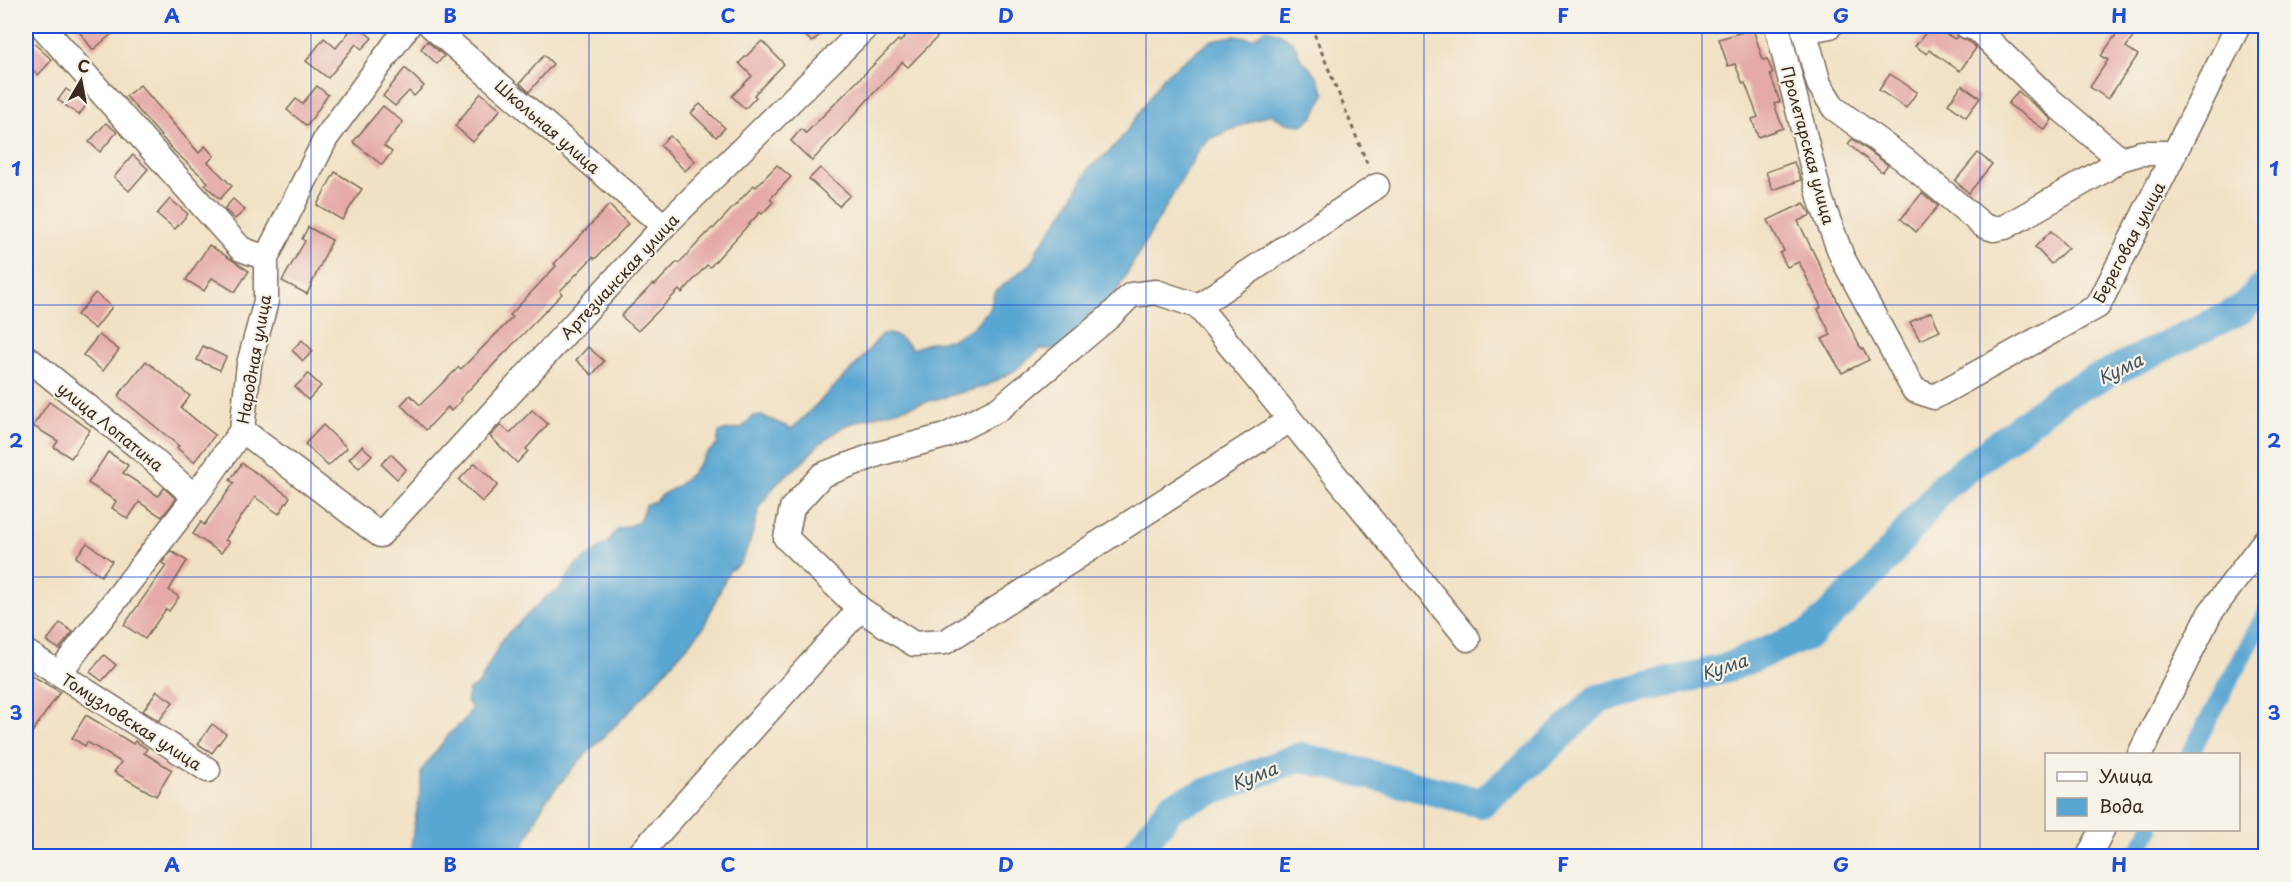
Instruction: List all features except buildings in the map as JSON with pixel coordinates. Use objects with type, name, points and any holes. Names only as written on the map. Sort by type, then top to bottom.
[{"type":"street","points":[[42,26],[241,249],[266,258]]},
{"type":"street","name":"Народная улица","points":[[59,674],[195,497],[242,430],[249,364],[266,301],[266,258],[326,138],[408,26]]},
{"type":"street","name":"Школьная улица","points":[[431,26],[664,226]]},
{"type":"street","name":"Артезианская улица","points":[[242,430],[380,535],[664,226],[867,26]]},
{"type":"street","name":"Пролетарская улица","points":[[1777,26],[1821,201],[1842,257],[1914,390]]},
{"type":"street","points":[[1830,26],[1803,28],[1819,84],[1834,108],[1906,161],[1984,226],[1994,229],[2005,227],[2121,159],[2141,153],[2164,153],[2172,157]]},
{"type":"street","points":[[1967,26],[1977,29],[2049,99],[2121,159]]},
{"type":"street","name":"Береговая улица","points":[[1914,390],[1934,397],[2098,306],[2238,26]]},
{"type":"street","points":[[1198,306],[1377,186]]},
{"type":"street","points":[[1290,420],[945,642],[914,644],[860,609],[786,538],[792,508],[822,475],[878,454],[945,436],[999,409],[1109,317],[1131,295],[1156,292],[1198,306],[1468,639]]},
{"type":"street","name":"улица Лопатина","points":[[26,357],[142,450],[195,497]]},
{"type":"street","points":[[2140,753],[2210,613],[2265,539]]},
{"type":"street","points":[[638,856],[860,609]]},
{"type":"street","name":"Томузловская улица","points":[[26,652],[208,770]]},
{"type":"street","points":[[2089,856],[2102,831]]},
{"type":"path","points":[[1311,26],[1377,186]]},
{"type":"water","points":[[1266,29],[1277,32],[1294,43],[1300,58],[1317,76],[1325,94],[1313,117],[1302,125],[1286,123],[1270,114],[1211,138],[1200,148],[1114,296],[1060,349],[1041,349],[1012,372],[986,386],[844,426],[817,446],[803,462],[778,482],[760,505],[750,542],[740,564],[729,571],[703,628],[630,711],[581,759],[545,801],[524,845],[523,856],[411,856],[421,771],[450,733],[465,720],[472,707],[466,701],[469,690],[479,684],[503,638],[547,596],[559,590],[576,565],[607,543],[617,530],[639,522],[645,505],[655,502],[661,495],[676,487],[692,473],[705,455],[717,445],[719,432],[742,428],[753,416],[763,416],[792,429],[858,363],[882,334],[899,337],[912,349],[932,342],[951,340],[972,328],[990,309],[994,293],[1032,262],[1037,249],[1062,215],[1090,167],[1109,152],[1124,135],[1164,76],[1212,40],[1233,36],[1253,38]]},
{"type":"waterway","name":"Кума","points":[[1134,856],[1172,806],[1300,757],[1481,803],[1540,754],[1598,699],[1724,669],[1810,634],[1878,568],[1945,485],[2063,395],[2240,310],[2266,285]]},
{"type":"waterway","points":[[2191,753],[2266,613]]},
{"type":"waterway","points":[[2135,856],[2149,831]]}]
